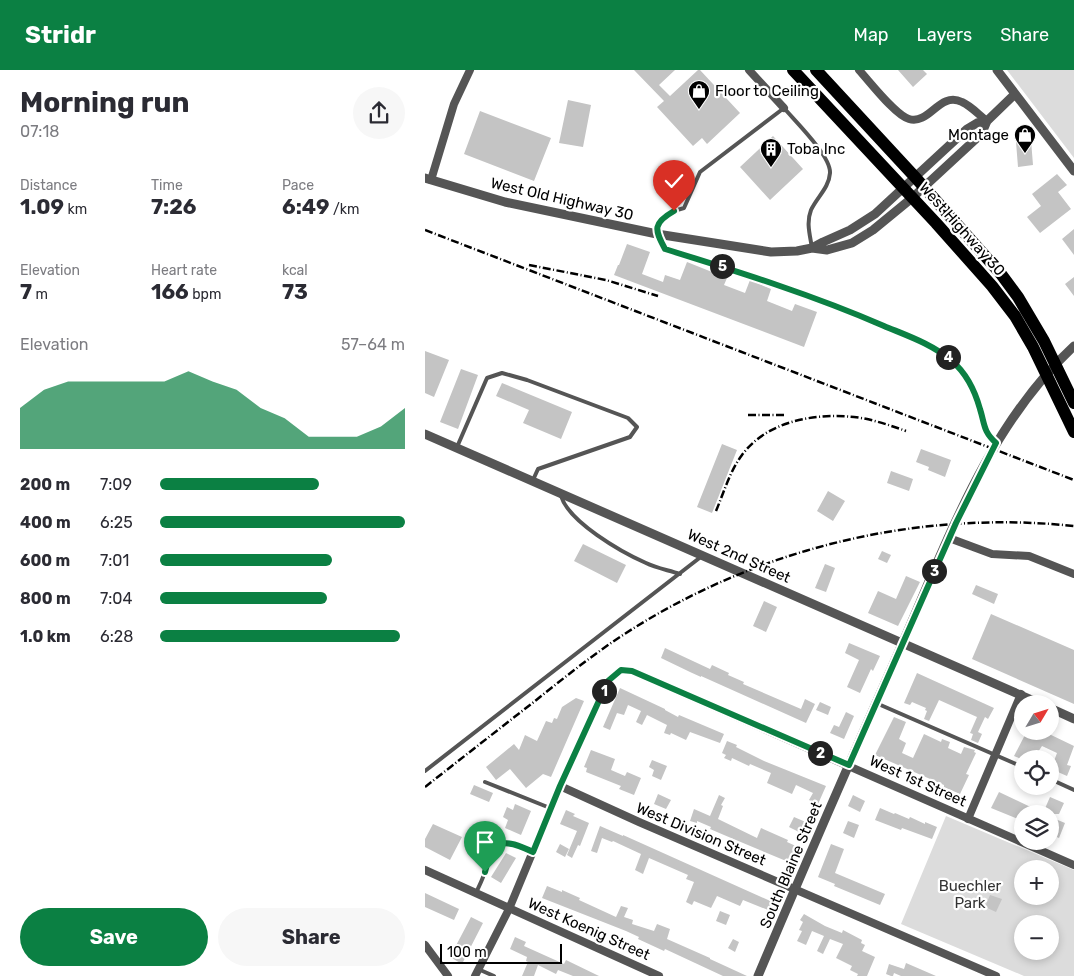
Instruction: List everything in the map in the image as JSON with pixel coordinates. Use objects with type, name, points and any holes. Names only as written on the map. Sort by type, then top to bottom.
[{"type":"highway","name":"West Highway 30","points":[[793,70],[993,286],[1039,344],[1074,403]]},
{"type":"highway","name":"West Highway 30","points":[[816,70],[924,187],[1001,274],[1018,297],[1074,432]]},
{"type":"street","points":[[428,179],[454,104],[470,70]]},
{"type":"street","points":[[749,70],[784,108]]},
{"type":"street","points":[[859,70],[896,110],[910,119],[920,119],[944,101],[955,100],[966,104],[987,121]]},
{"type":"street","points":[[997,70],[1074,171]]},
{"type":"street","name":"West Old Highway 30","points":[[428,179],[505,202],[657,234],[771,252],[813,248],[832,249],[859,239],[912,198],[978,136],[987,121],[1015,94]]},
{"type":"street","name":"West Old Highway 30","points":[[813,248],[868,220],[967,129],[977,123],[987,121]]},
{"type":"street","name":"South Blaine Street","points":[[758,976],[949,538],[994,446],[1032,391],[1053,366],[1074,346]]},
{"type":"street","name":"West 2nd Street","points":[[425,434],[1021,694]]},
{"type":"street","points":[[949,538],[992,554],[1035,558],[1074,574]]},
{"type":"street","name":"West 1st Street","points":[[560,786],[608,681],[621,670],[632,671],[1074,865]]},
{"type":"street","points":[[967,819],[1021,694]]},
{"type":"street","points":[[1059,712],[1074,719]]},
{"type":"street","points":[[477,973],[509,909],[560,786]]},
{"type":"street","name":"West Division Street","points":[[560,786],[996,976]]},
{"type":"street","name":"West Koenig Street","points":[[425,870],[659,976]]},
{"type":"street","points":[[426,947],[448,976]]},
{"type":"lane","points":[[813,248],[808,224],[811,210],[825,191],[830,171],[821,150],[784,108],[701,172],[684,208],[663,217],[658,224],[657,234],[665,249],[728,268],[848,310],[935,348],[953,362],[969,381],[985,430],[994,446]]},
{"type":"lane","points":[[457,447],[487,378],[502,372],[627,418],[637,427],[630,437],[538,469],[533,480]]},
{"type":"lane","points":[[559,491],[564,505],[581,524],[609,543],[646,563],[680,574]]},
{"type":"lane","points":[[425,771],[703,555]]},
{"type":"lane","points":[[876,703],[1014,763]]},
{"type":"lane","points":[[485,782],[551,808]]},
{"type":"lane","points":[[1059,783],[1074,790]]},
{"type":"lane","points":[[476,893],[485,872],[488,857],[503,843],[513,842],[533,852]]},
{"type":"lane","points":[[477,973],[494,976]]},
{"type":"green space","points":[[1007,70],[1074,70],[1074,158]]},
{"type":"green space","name":"Buechler Park","points":[[946,816],[1014,845],[1014,850],[1027,850],[1050,860],[1014,860],[1014,905],[1059,905],[1059,864],[1074,870],[1074,976],[1024,976],[901,924]]},
{"type":"building","name":"Floor to Ceiling","points":[[634,70],[675,70],[659,85],[670,96],[700,70],[740,113],[707,144],[702,138],[693,146],[657,107],[664,101]]},
{"type":"building","points":[[898,70],[923,70],[927,74],[913,87]]},
{"type":"building","points":[[568,100],[591,105],[583,147],[559,143]]},
{"type":"building","points":[[480,111],[551,138],[534,181],[464,154]]},
{"type":"building","name":"Toba Inc","points":[[773,136],[803,169],[770,200],[740,167]]},
{"type":"building","name":"Montage","points":[[1031,140],[1033,165],[1018,167],[1016,142]]},
{"type":"building","points":[[1057,174],[1067,185],[1058,192],[1071,209],[1040,233],[1027,217],[1041,206],[1032,194]]},
{"type":"building","points":[[1074,229],[1074,255],[1062,239]]},
{"type":"building","points":[[627,244],[650,252],[642,274],[663,282],[665,275],[680,280],[687,262],[727,278],[724,285],[745,293],[750,280],[771,289],[767,301],[792,311],[795,304],[817,312],[804,347],[614,275]]},
{"type":"building","points":[[1074,277],[1074,296],[1065,284]]},
{"type":"building","points":[[425,351],[449,360],[434,397],[425,393]]},
{"type":"building","points":[[461,369],[478,375],[458,429],[440,422]]},
{"type":"building","points":[[502,383],[572,412],[561,439],[523,423],[529,410],[496,396]]},
{"type":"building","points":[[722,444],[737,450],[712,513],[697,507]]},
{"type":"building","points":[[921,449],[951,460],[945,477],[928,470],[929,467],[916,462]]},
{"type":"building","points":[[891,471],[913,479],[909,491],[887,483]]},
{"type":"building","points":[[828,491],[845,501],[833,521],[817,511]]},
{"type":"building","points":[[583,544],[626,565],[617,583],[574,561]]},
{"type":"building","points":[[882,551],[891,555],[887,563],[878,559]]},
{"type":"building","points":[[825,564],[835,568],[826,592],[815,588]]},
{"type":"building","points":[[906,576],[920,582],[898,626],[868,613],[878,591],[896,599]]},
{"type":"building","points":[[976,585],[998,594],[994,604],[972,594]]},
{"type":"building","points":[[764,601],[777,607],[766,632],[753,626]]},
{"type":"building","points":[[991,614],[1074,650],[1074,704],[1059,697],[1059,695],[1054,695],[972,659]]},
{"type":"building","points":[[849,643],[880,656],[873,671],[871,669],[860,693],[847,687],[859,660],[845,653]]},
{"type":"building","points":[[665,648],[710,669],[712,665],[744,682],[743,684],[801,709],[805,699],[815,704],[806,723],[661,658]]},
{"type":"building","points":[[917,673],[994,708],[988,719],[985,717],[978,732],[982,734],[978,743],[971,740],[973,734],[970,733],[977,717],[939,700],[929,721],[924,719],[927,711],[925,710],[926,708],[912,702],[910,705],[904,703]]},
{"type":"building","points":[[620,688],[678,717],[679,715],[724,734],[720,743],[690,732],[686,740],[671,733],[670,735],[664,733],[667,725],[647,715],[642,725],[636,722],[641,711],[628,705],[624,715],[617,713],[610,730],[603,727]]},
{"type":"building","points":[[576,698],[584,701],[551,777],[543,774],[526,788],[510,769],[496,780],[486,767],[514,744],[519,750],[525,735],[537,741],[546,721],[552,723],[554,718],[557,719],[562,707]]},
{"type":"building","points":[[820,702],[831,707],[828,715],[816,710]]},
{"type":"building","points":[[846,712],[854,716],[844,739],[830,733],[834,725],[839,727]]},
{"type":"building","points":[[894,717],[906,722],[899,739],[906,743],[902,753],[913,758],[924,734],[941,742],[942,739],[950,742],[948,748],[961,754],[964,747],[975,750],[974,752],[976,753],[966,774],[969,775],[960,794],[944,787],[944,785],[875,755]]},
{"type":"building","points":[[1059,739],[1074,746],[1067,765],[1071,766],[1067,776],[1059,772],[1059,750],[1051,750],[1042,746],[1039,750],[1017,750],[1022,740]]},
{"type":"building","points":[[727,741],[764,761],[826,786],[818,804],[809,800],[813,793],[796,785],[792,794],[767,783],[771,773],[732,758],[731,761],[724,758],[726,755],[722,753]]},
{"type":"building","points":[[591,750],[615,759],[611,770],[625,776],[627,772],[641,778],[634,795],[619,789],[621,786],[586,772],[587,768],[584,767]]},
{"type":"building","points":[[652,760],[667,766],[661,780],[652,776],[654,770],[649,767]]},
{"type":"building","points":[[474,785],[493,793],[489,802],[470,794]]},
{"type":"building","points":[[999,792],[1026,805],[1014,805],[1014,817],[991,808]]},
{"type":"building","points":[[658,794],[671,800],[666,809],[654,804]]},
{"type":"building","points":[[719,795],[725,798],[721,805],[723,806],[718,819],[757,838],[761,828],[788,840],[787,842],[798,847],[791,863],[710,829],[711,827],[697,821],[697,823],[690,821],[694,809],[710,816]]},
{"type":"building","points":[[853,795],[865,801],[860,812],[848,806]]},
{"type":"building","points":[[1050,797],[1064,803],[1059,814],[1059,805],[1046,805]]},
{"type":"building","points":[[515,804],[531,811],[521,835],[505,828],[508,820],[503,817],[507,807],[513,810]]},
{"type":"building","points":[[880,808],[937,827],[932,839],[875,820]]},
{"type":"building","points":[[566,810],[575,814],[573,816],[589,823],[580,846],[578,845],[572,858],[567,855],[577,831],[560,824]]},
{"type":"building","points":[[794,817],[808,823],[803,834],[789,827]]},
{"type":"building","points":[[1059,820],[1065,823],[1059,838]]},
{"type":"building","points":[[848,821],[859,825],[854,838],[843,833]]},
{"type":"building","points":[[433,824],[462,837],[450,860],[425,847],[425,839]]},
{"type":"building","points":[[600,826],[777,904],[773,912],[743,900],[740,906],[717,896],[711,908],[694,901],[692,905],[686,902],[694,882],[686,879],[688,875],[649,858],[643,874],[635,870],[641,854],[602,838],[597,853],[591,851]]},
{"type":"building","points":[[560,844],[569,849],[565,857],[556,852]]},
{"type":"building","points":[[831,844],[844,849],[835,873],[885,894],[880,905],[834,886],[835,884],[818,877]]},
{"type":"building","points":[[506,853],[516,858],[501,883],[491,877]]},
{"type":"building","points":[[547,886],[580,898],[579,900],[616,917],[621,906],[628,908],[624,917],[633,920],[632,924],[654,931],[657,924],[670,929],[667,939],[747,976],[723,976],[665,949],[664,951],[638,939],[639,937],[626,931],[542,898]]},
{"type":"building","points":[[425,893],[459,909],[454,920],[425,907]]},
{"type":"building","points":[[990,895],[1002,899],[996,912],[985,907]]},
{"type":"building","points":[[720,911],[730,915],[726,925],[716,921]]},
{"type":"building","points":[[804,914],[825,926],[842,933],[843,930],[862,940],[861,943],[865,945],[862,951],[875,957],[867,976],[857,976],[858,974],[850,970],[852,966],[836,958],[843,944],[830,939],[823,954],[817,951],[824,936],[812,931],[806,945],[797,941],[802,931],[799,930],[803,922],[800,920]]},
{"type":"building","points":[[471,917],[483,923],[462,964],[450,957]]},
{"type":"building","points":[[515,937],[526,942],[524,946],[564,964],[566,960],[599,976],[573,976],[558,970],[556,974],[538,965],[534,976],[522,976],[528,962],[526,961],[527,957],[510,949]]},
{"type":"building","points":[[733,939],[739,942],[735,952],[728,948]]},
{"type":"building","points":[[906,963],[936,976],[901,976],[894,973],[891,976],[886,974],[889,964],[904,969]]},
{"type":"railway","points":[[425,230],[1074,480]]},
{"type":"railway","points":[[529,265],[606,280],[658,296]]},
{"type":"railway","points":[[748,415],[784,415]]},
{"type":"railway","points":[[716,511],[731,475],[742,455],[752,443],[778,427],[808,418],[839,416],[867,419],[906,431]]},
{"type":"railway","points":[[425,787],[611,643],[663,611],[717,584],[774,561],[832,544],[891,531],[952,524],[1013,522],[1074,526]]},
{"type":"place","name":"Floor to Ceiling","points":[[699,110]]},
{"type":"place","name":"Montage","points":[[1025,154]]},
{"type":"place","name":"Toba Inc","points":[[771,168]]},
{"type":"route","points":[[485,872],[488,857],[503,843],[513,842],[533,852],[560,786],[608,681],[621,670],[632,671],[849,765],[956,523],[996,443],[985,430],[969,381],[953,362],[935,348],[848,310],[728,268],[665,249],[657,234],[658,224],[663,217],[674,211]]}]
